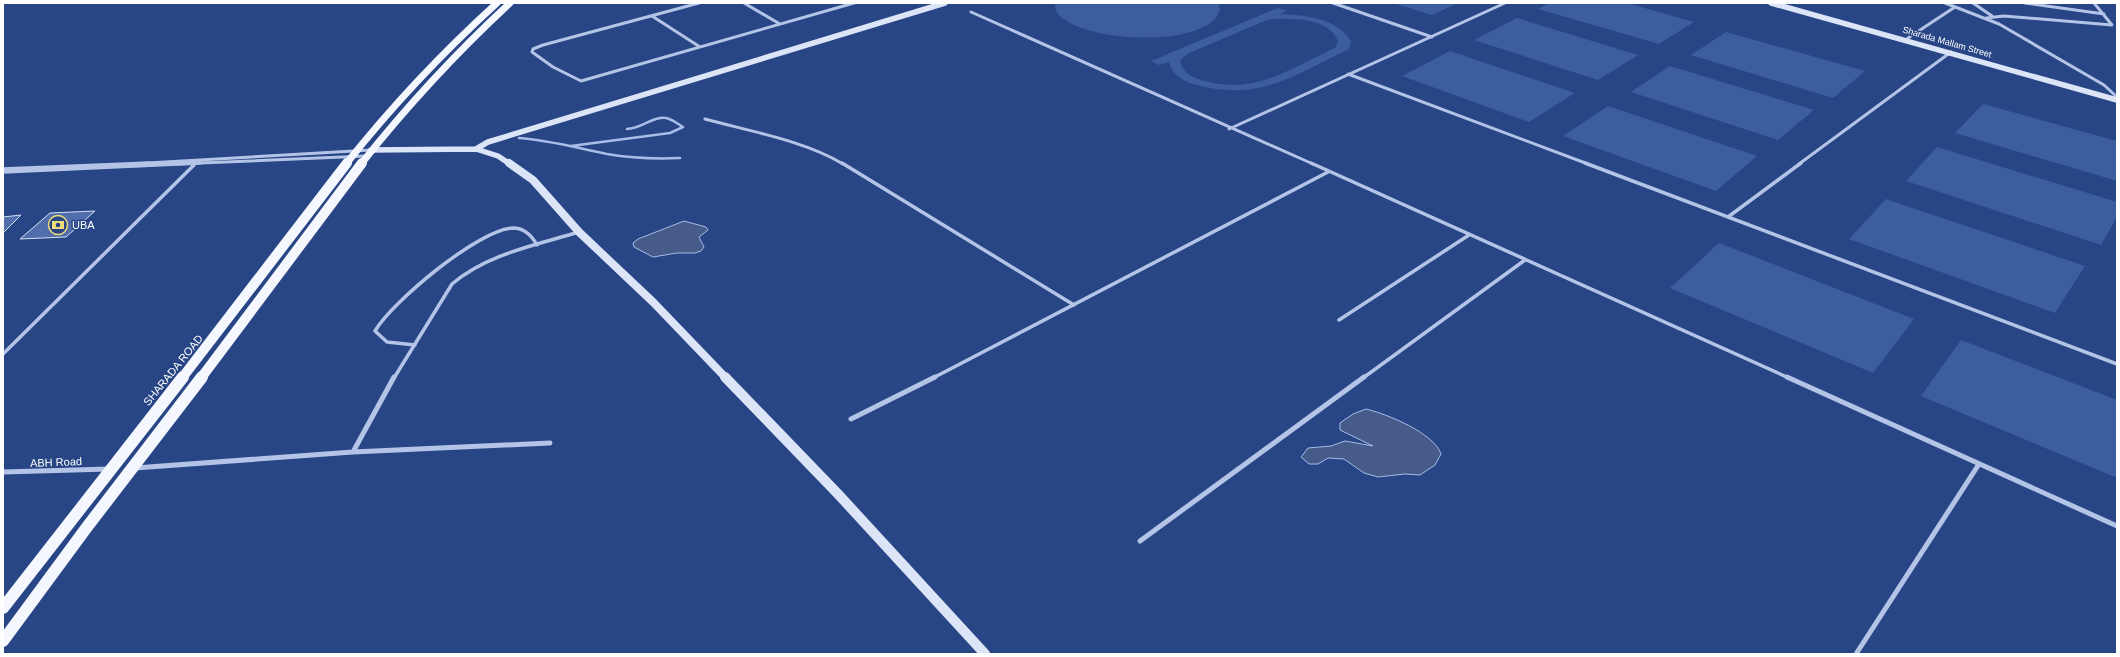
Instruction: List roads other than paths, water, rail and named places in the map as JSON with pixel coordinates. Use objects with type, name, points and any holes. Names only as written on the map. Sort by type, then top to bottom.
[{"type":"main road","points":[[3,641],[116,487],[230,340],[309,233],[366,149],[444,52],[496,3]]},
{"type":"main road","points":[[366,149],[444,65],[510,3]]},
{"type":"main road","name":"SHARADA ROAD","points":[[3,608],[292,234],[366,149]]},
{"type":"main road","points":[[292,234],[309,233]]},
{"type":"main road","points":[[93,490],[116,487]]},
{"type":"street","points":[[699,3],[543,45],[533,49],[532,52],[553,67],[580,81],[854,3]]},
{"type":"street","points":[[744,3],[780,24]]},
{"type":"street","points":[[3,169],[198,161],[366,149],[482,146],[945,3]]},
{"type":"street","points":[[1333,3],[1432,37]]},
{"type":"street","points":[[1229,129],[1505,3]]},
{"type":"street","name":"Sharada Mallam Street","points":[[1771,3],[2117,98]]},
{"type":"street","name":"Sharada Mallam Street","points":[[1781,3],[2117,98]]},
{"type":"street","points":[[1945,3],[1986,18],[2104,85],[2117,98]]},
{"type":"street","points":[[1973,3],[1992,16]]},
{"type":"street","points":[[2025,3],[2104,14]]},
{"type":"street","points":[[1986,18],[1992,16],[2112,25],[2094,3]]},
{"type":"street","points":[[1908,38],[1955,7]]},
{"type":"street","points":[[971,12],[2117,526]]},
{"type":"street","points":[[652,16],[700,47]]},
{"type":"street","points":[[1728,217],[1951,52]]},
{"type":"street","points":[[1348,74],[2117,364]]},
{"type":"street","points":[[705,119],[805,147],[828,155],[1074,305]]},
{"type":"street","points":[[482,146],[533,180],[579,232],[654,302],[838,494],[985,654]]},
{"type":"street","points":[[3,172],[194,165],[366,149]]},
{"type":"street","points":[[3,354],[194,165]]},
{"type":"street","points":[[851,419],[1074,305],[1328,172]]},
{"type":"street","points":[[415,345],[391,344],[380,340],[375,331],[383,319],[423,281],[479,239],[502,230],[520,229],[526,232],[537,245]]},
{"type":"street","points":[[352,452],[371,422],[397,372],[452,284],[459,276],[482,264],[579,232]]},
{"type":"street","points":[[1339,320],[1469,235]]},
{"type":"street","points":[[1140,541],[1526,260]]},
{"type":"street","points":[[131,469],[352,452],[550,443]]},
{"type":"street","points":[[1856,654],[1980,464]]},
{"type":"street","name":"ABH Road","points":[[3,472],[109,469]]},
{"type":"waterway","points":[[571,146],[670,133],[683,127],[670,119],[661,118],[627,129]]},
{"type":"waterway","points":[[519,138],[552,142],[607,154],[643,158],[680,158]]},
{"type":"place","name":"UBA","points":[[58,225]]}]
